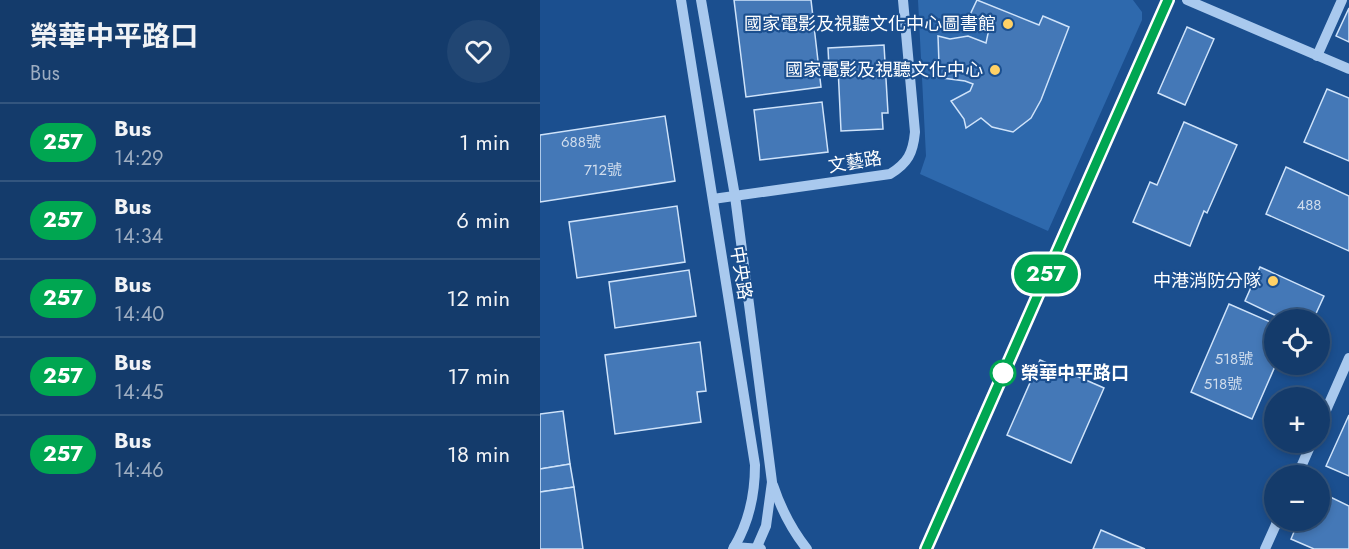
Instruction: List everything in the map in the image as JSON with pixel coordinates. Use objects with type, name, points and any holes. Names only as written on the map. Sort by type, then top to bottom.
[{"type":"street","name":"中央路","points":[[681,0],[755,465],[755,490],[749,518],[734,548]]},
{"type":"street","name":"中央路","points":[[701,0],[735,196],[772,482],[766,526],[758,548]]},
{"type":"street","name":"文藝路","points":[[714,199],[890,174],[903,166],[913,151],[915,132],[903,0]]},
{"type":"street","points":[[926,549],[1168,0]]},
{"type":"street","points":[[1187,0],[1349,69]]},
{"type":"street","points":[[1317,56],[1342,0]]},
{"type":"street","points":[[1330,401],[1349,358]]},
{"type":"street","points":[[772,482],[780,507],[807,549]]},
{"type":"street","points":[[1265,549],[1273,531]]},
{"type":"street","points":[[734,548],[758,548]]},
{"type":"shaded area","points":[[918,0],[1133,0],[1142,12],[1142,20],[1048,231],[920,174],[926,156]]},
{"type":"building","points":[[734,0],[811,0],[821,87],[746,97]]},
{"type":"building","name":"國家電影及視聽文化中心","points":[[977,0],[1039,25],[1043,16],[1069,27],[1041,100],[1031,118],[1013,132],[992,127],[981,118],[966,128],[964,119],[951,101],[970,91],[973,84],[935,77],[939,64],[938,36],[950,39],[968,36],[986,43],[989,29],[968,19]]},
{"type":"building","points":[[1349,8],[1349,42],[1336,36]]},
{"type":"building","points":[[1187,27],[1214,39],[1185,105],[1158,93]]},
{"type":"building","points":[[884,45],[888,113],[882,113],[883,129],[841,131],[838,67],[829,68],[828,48]]},
{"type":"building","points":[[1327,89],[1349,98],[1349,161],[1304,142]]},
{"type":"building","points":[[822,102],[828,152],[760,160],[754,110]]},
{"type":"building","points":[[665,116],[675,181],[540,202],[540,135]]},
{"type":"building","points":[[1184,122],[1237,145],[1207,213],[1204,211],[1190,246],[1133,222],[1150,182],[1157,185]]},
{"type":"building","points":[[1286,167],[1349,196],[1349,251],[1266,214]]},
{"type":"building","points":[[677,206],[685,262],[577,278],[569,222]]},
{"type":"building","name":"中港消防分隊","points":[[1260,267],[1324,296],[1318,309],[1264,310],[1245,301]]},
{"type":"building","points":[[689,270],[696,316],[615,328],[609,282]]},
{"type":"building","points":[[1229,304],[1264,319],[1264,375],[1271,375],[1252,419],[1191,392]]},
{"type":"building","points":[[700,342],[706,391],[697,392],[701,422],[615,434],[605,355]]},
{"type":"building","points":[[1040,360],[1104,388],[1071,463],[1007,435]]},
{"type":"building","points":[[563,411],[570,464],[540,469],[540,414]]},
{"type":"building","points":[[1349,415],[1349,476],[1326,465]]},
{"type":"building","points":[[570,464],[574,487],[540,492],[540,469]]},
{"type":"building","points":[[574,487],[583,549],[540,549],[540,492]]},
{"type":"building","points":[[1330,497],[1349,506],[1349,549],[1314,549],[1291,539],[1294,531],[1330,531]]},
{"type":"building","points":[[1101,530],[1133,544],[1145,549],[1093,549]]},
{"type":"bus line","name":"257","points":[[926,549],[1168,0]]},
{"type":"place","name":"國家電影及視聽文化中心圖書館","points":[[1008,24]]},
{"type":"place","name":"國家電影及視聽文化中心","points":[[995,70]]},
{"type":"place","name":"中港消防分隊","points":[[1273,281]]},
{"type":"place","name":"榮華中平路口","points":[[1003,373]]}]
